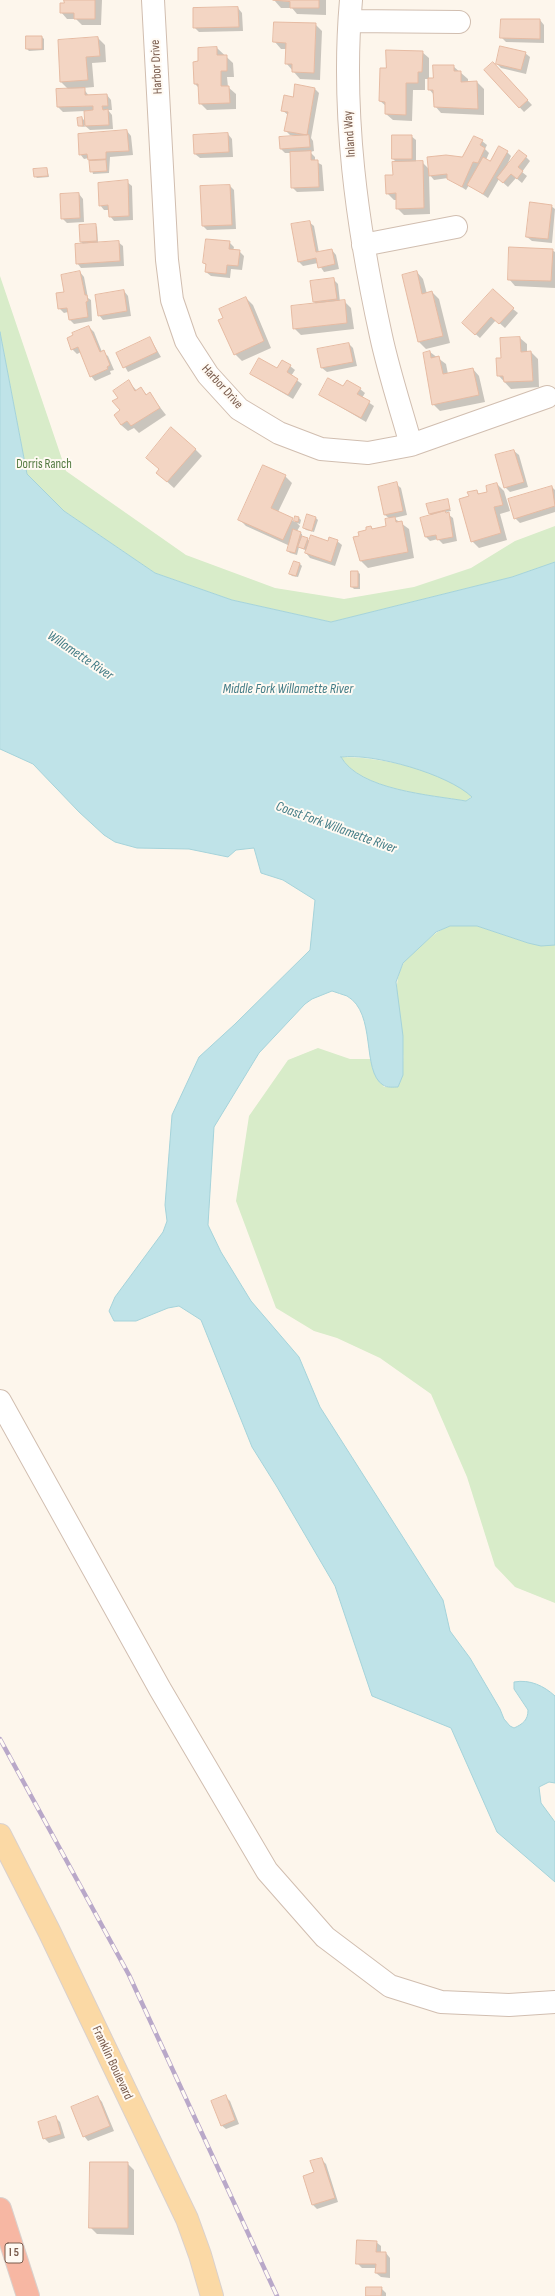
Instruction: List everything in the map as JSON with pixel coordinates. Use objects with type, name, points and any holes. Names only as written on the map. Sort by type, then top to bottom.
[{"type":"highway","name":"I 5","points":[[0,2209],[28,2296]]},
{"type":"main road","name":"Franklin Boulevard","points":[[0,1835],[49,1931],[187,2219],[200,2255],[212,2296]]},
{"type":"street","name":"Harbor Drive","points":[[153,0],[167,260],[172,300],[186,341],[208,375],[239,409],[279,433],[321,449],[368,453],[411,444],[547,397]]},
{"type":"street","name":"Inland Way","points":[[351,0],[348,117],[363,245],[381,338],[411,444]]},
{"type":"street","points":[[350,21],[459,22]]},
{"type":"street","points":[[363,245],[456,227]]},
{"type":"street","points":[[0,1401],[160,1689],[267,1871],[325,1938],[390,1986],[441,2002],[509,2005],[555,2002]]},
{"type":"green space","name":"Dorris Ranch","points":[[0,276],[66,471],[186,555],[275,588],[344,599],[414,587],[471,568],[515,541],[555,526],[555,562],[512,577],[331,622],[232,600],[155,573],[64,511],[27,474],[0,332]]},
{"type":"green space","points":[[341,757],[374,759],[392,762],[428,772],[459,787],[472,796],[466,801],[416,793],[379,784],[363,777],[350,768]]},
{"type":"green space","points":[[450,926],[477,926],[528,943],[555,945],[555,1603],[515,1587],[495,1566],[467,1477],[431,1394],[380,1358],[337,1338],[314,1331],[276,1308],[236,1201],[249,1116],[288,1060],[318,1048],[350,1059],[370,1059],[374,1071],[384,1087],[398,1087],[402,1072],[403,1056],[398,1008],[398,978],[403,964],[408,958],[432,936],[440,930]]},
{"type":"water","points":[[0,332],[27,474],[64,511],[155,573],[232,600],[331,622],[512,577],[555,562],[555,945],[541,946],[528,943],[477,926],[450,926],[436,932],[403,963],[396,982],[403,1036],[403,1075],[398,1087],[385,1086],[376,1078],[372,1068],[366,1028],[362,1015],[356,1004],[347,996],[332,991],[312,999],[305,1004],[259,1053],[214,1127],[208,1225],[221,1252],[251,1301],[299,1357],[320,1407],[443,1600],[450,1631],[470,1658],[500,1709],[504,1719],[514,1728],[522,1723],[527,1716],[528,1710],[514,1689],[514,1682],[531,1682],[546,1689],[555,1696],[555,1783],[549,1782],[539,1787],[541,1803],[555,1822],[555,1882],[497,1832],[451,1728],[372,1696],[335,1586],[252,1447],[201,1320],[179,1306],[168,1308],[136,1321],[114,1321],[109,1311],[115,1297],[163,1232],[167,1221],[165,1205],[172,1115],[199,1057],[235,1024],[310,950],[315,900],[283,880],[261,873],[254,848],[236,850],[228,857],[189,849],[137,848],[115,842],[104,835],[79,812],[33,764],[0,749]],"holes":[[[341,757],[372,758],[391,762],[429,773],[446,780],[472,797],[466,801],[416,793],[379,784],[363,777],[350,768]]]},
{"type":"building","points":[[64,0],[95,0],[95,19],[74,19],[74,13],[60,13],[60,3],[64,3]]},
{"type":"building","points":[[273,0],[319,0],[319,8],[290,8],[290,2]]},
{"type":"building","points":[[238,7],[239,27],[193,28],[193,8]]},
{"type":"building","points":[[501,19],[540,19],[540,39],[500,38]]},
{"type":"building","points":[[274,22],[316,23],[314,73],[292,72],[292,64],[285,64],[286,43],[273,42]]},
{"type":"building","points":[[26,36],[42,36],[42,49],[26,49]]},
{"type":"building","points":[[98,37],[100,56],[86,57],[88,80],[60,82],[58,40]]},
{"type":"building","points":[[500,46],[526,52],[521,70],[496,64]]},
{"type":"building","points":[[217,47],[217,55],[227,55],[227,71],[221,71],[221,86],[229,86],[230,103],[199,104],[198,84],[194,84],[193,62],[198,61],[198,48]]},
{"type":"building","points":[[386,50],[423,51],[422,72],[418,72],[418,83],[406,83],[406,115],[385,114],[385,102],[379,101],[380,68],[386,68]]},
{"type":"building","points":[[493,62],[528,100],[519,108],[484,70]]},
{"type":"building","points":[[433,65],[454,65],[454,71],[461,71],[461,82],[477,81],[478,109],[434,107],[433,90],[428,90],[428,78],[433,78]]},
{"type":"building","points":[[295,84],[315,88],[307,135],[284,131],[288,112],[281,111],[284,95],[293,97]]},
{"type":"building","points":[[85,88],[85,95],[107,94],[108,106],[102,106],[103,110],[108,109],[109,125],[85,126],[84,111],[93,110],[93,106],[57,107],[56,89]]},
{"type":"building","points":[[82,117],[83,126],[78,126],[77,118]]},
{"type":"building","points":[[127,130],[129,151],[106,152],[106,159],[88,160],[87,154],[79,155],[78,134]]},
{"type":"building","points":[[228,133],[229,152],[194,154],[193,135]]},
{"type":"building","points":[[309,135],[310,147],[280,149],[279,137]]},
{"type":"building","points":[[392,135],[412,135],[412,159],[392,159]]},
{"type":"building","points":[[474,136],[483,140],[480,145],[485,148],[478,163],[473,162],[462,187],[447,179],[447,174],[429,176],[427,157],[446,155],[462,157]]},
{"type":"building","points":[[499,146],[508,151],[483,194],[467,185],[483,157],[490,161]]},
{"type":"building","points":[[519,150],[527,156],[518,167],[523,171],[517,179],[511,174],[503,183],[497,178]]},
{"type":"building","points":[[311,151],[311,160],[318,160],[319,187],[291,188],[290,152]]},
{"type":"building","points":[[106,160],[107,171],[90,172],[89,161]]},
{"type":"building","points":[[423,161],[424,208],[396,209],[396,193],[386,194],[385,175],[393,175],[392,162]]},
{"type":"building","points":[[47,168],[48,176],[34,177],[33,169]]},
{"type":"building","points":[[128,180],[129,216],[109,217],[108,205],[99,206],[98,183]]},
{"type":"building","points":[[230,185],[232,225],[202,226],[200,186]]},
{"type":"building","points":[[79,193],[80,218],[61,219],[60,194]]},
{"type":"building","points":[[530,202],[552,205],[548,239],[526,237]]},
{"type":"building","points":[[310,221],[316,252],[332,249],[335,264],[318,268],[316,258],[298,262],[291,224]]},
{"type":"building","points":[[96,224],[97,241],[80,242],[79,225]]},
{"type":"building","points":[[206,239],[230,241],[229,249],[240,250],[238,266],[227,265],[226,274],[205,272],[206,264],[203,263]]},
{"type":"building","points":[[119,241],[120,261],[76,264],[75,244]]},
{"type":"building","points":[[509,247],[553,249],[551,281],[508,280]]},
{"type":"building","points":[[80,271],[85,295],[87,295],[88,301],[86,302],[88,317],[69,320],[67,308],[58,309],[56,293],[64,292],[61,275]]},
{"type":"building","points":[[417,271],[422,294],[432,291],[443,336],[418,342],[402,275]]},
{"type":"building","points":[[334,278],[337,299],[313,302],[310,281]]},
{"type":"building","points":[[493,289],[514,308],[499,324],[491,317],[475,335],[462,323]]},
{"type":"building","points":[[124,290],[127,311],[98,316],[95,295]]},
{"type":"building","points":[[246,297],[264,341],[234,355],[218,320],[223,318],[219,309]]},
{"type":"building","points":[[345,300],[347,323],[293,329],[291,306]]},
{"type":"building","points":[[89,326],[100,352],[104,350],[110,365],[107,367],[108,369],[90,377],[78,347],[71,350],[67,338],[73,335],[72,333]]},
{"type":"building","points":[[150,337],[157,352],[123,368],[116,353]]},
{"type":"building","points":[[520,337],[521,352],[531,351],[533,381],[504,382],[503,376],[497,376],[496,358],[501,358],[500,338]]},
{"type":"building","points":[[349,343],[353,362],[321,368],[317,349]]},
{"type":"building","points":[[430,351],[431,358],[439,356],[443,374],[473,368],[479,395],[432,405],[423,353]]},
{"type":"building","points":[[259,358],[277,368],[282,360],[291,365],[287,372],[298,379],[288,395],[250,374]]},
{"type":"building","points":[[328,378],[343,386],[347,380],[361,388],[357,394],[370,401],[361,418],[319,395]]},
{"type":"building","points":[[129,380],[135,391],[141,387],[146,395],[150,392],[160,408],[131,426],[127,421],[121,425],[114,415],[120,410],[112,401],[118,398],[113,391]]},
{"type":"building","points":[[171,427],[196,449],[167,482],[156,473],[159,469],[146,458]]},
{"type":"building","points":[[514,450],[524,482],[504,488],[495,455]]},
{"type":"building","points":[[263,465],[286,475],[271,508],[293,518],[283,540],[238,520]]},
{"type":"building","points":[[397,482],[403,511],[384,515],[378,487]]},
{"type":"building","points":[[497,483],[503,505],[494,507],[501,533],[471,542],[459,499],[469,496],[467,492],[477,490],[478,494],[487,492],[486,486]]},
{"type":"building","points":[[552,486],[555,506],[514,519],[508,499]]},
{"type":"building","points":[[448,499],[450,509],[429,514],[426,504]]},
{"type":"building","points":[[445,511],[446,513],[449,512],[453,537],[437,540],[436,535],[425,537],[420,518]]},
{"type":"building","points":[[307,514],[316,517],[312,531],[303,528]]},
{"type":"building","points":[[295,516],[299,517],[298,522],[294,521]]},
{"type":"building","points":[[395,517],[396,522],[402,521],[408,552],[360,561],[353,537],[359,536],[358,532],[366,530],[366,527],[371,526],[372,529],[386,526],[385,519]]},
{"type":"building","points":[[293,529],[301,532],[295,553],[287,551]]},
{"type":"building","points":[[311,535],[328,541],[329,537],[338,540],[331,562],[305,553]]},
{"type":"building","points":[[302,536],[308,538],[304,549],[298,547]]},
{"type":"building","points":[[294,561],[300,563],[296,576],[289,574]]},
{"type":"building","points":[[351,571],[358,571],[358,587],[351,587]]},
{"type":"building","points":[[226,2095],[235,2120],[221,2126],[211,2101]]},
{"type":"building","points":[[98,2096],[110,2126],[83,2137],[71,2107]]},
{"type":"building","points":[[56,2116],[61,2134],[43,2139],[38,2122]]},
{"type":"building","points":[[322,2158],[335,2198],[312,2205],[303,2176],[314,2172],[310,2161]]},
{"type":"building","points":[[90,2162],[128,2162],[128,2228],[89,2228]]},
{"type":"building","points":[[357,2240],[377,2241],[376,2252],[386,2252],[386,2273],[375,2273],[376,2264],[356,2264]]},
{"type":"building","points":[[366,2287],[382,2287],[381,2296],[366,2296]]},
{"type":"railway","points":[[0,1739],[129,1975],[277,2296]]},
{"type":"water label","name":"Willamette River","points":[[80,656]]},
{"type":"water label","name":"Middle Fork Willamette River","points":[[288,689]]},
{"type":"water label","name":"Coast Fork Willamette River","points":[[336,828]]}]
